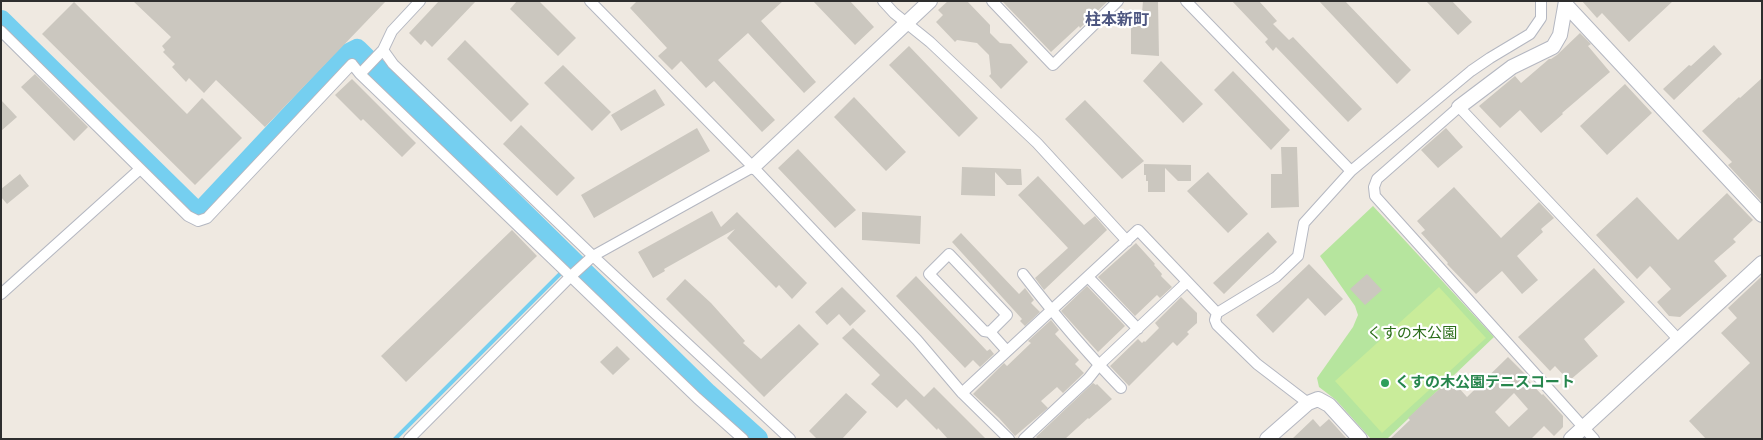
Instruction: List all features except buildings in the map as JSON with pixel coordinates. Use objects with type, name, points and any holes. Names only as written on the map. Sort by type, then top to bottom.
[{"type":"street","points":[[360,74],[383,50],[392,31],[420,1]]},
{"type":"street","points":[[590,1],[752,167],[917,340],[962,393],[1009,439]]},
{"type":"street","points":[[883,1],[894,13],[930,42],[1038,143],[1127,241]]},
{"type":"street","points":[[409,439],[570,277],[594,256],[752,167],[930,1]]},
{"type":"street","points":[[992,1],[1053,65],[1118,1]]},
{"type":"street","points":[[1186,1],[1351,171]]},
{"type":"street","points":[[1216,313],[1276,277],[1298,256],[1304,223],[1351,171],[1472,71],[1530,34],[1541,18],[1541,1]]},
{"type":"street","points":[[1566,3],[1560,35],[1553,47],[1512,67],[1459,107],[1377,178],[1374,187],[1375,196],[1594,439]]},
{"type":"street","points":[[1566,3],[1762,215]]},
{"type":"street","points":[[1,31],[188,216],[198,221],[207,218],[352,64],[360,74],[570,277],[697,398],[743,439]]},
{"type":"street","points":[[383,50],[393,64],[594,256],[790,439]]},
{"type":"street","points":[[1459,107],[1679,340]]},
{"type":"street","points":[[1,294],[140,169]]},
{"type":"street","points":[[962,393],[1138,230],[1216,313]]},
{"type":"street","points":[[990,332],[1007,315],[948,254],[929,274],[984,331],[990,332],[1008,351]]},
{"type":"street","points":[[1571,439],[1762,263]]},
{"type":"street","points":[[1023,274],[1051,311],[1121,388]]},
{"type":"street","points":[[1088,277],[1138,329]]},
{"type":"street","points":[[1024,439],[1187,282]]},
{"type":"street","points":[[1216,313],[1215,320],[1218,324],[1257,364],[1308,403]]},
{"type":"street","points":[[1267,439],[1308,403],[1318,399],[1330,405],[1360,439]]},
{"type":"green space","name":"くすの木公園","points":[[1373,206],[1494,337],[1387,439],[1371,439],[1336,400],[1319,387],[1317,378],[1353,327],[1358,315],[1355,306],[1320,256]]},
{"type":"green space","points":[[1439,287],[1486,338],[1382,433],[1335,381]]},
{"type":"waterway","points":[[1,21],[195,211],[202,211],[349,54],[357,50],[707,394],[757,439]]},
{"type":"waterway","points":[[395,439],[573,261]]},
{"type":"place","name":"くすの木公園テニスコート","points":[[1385,383]]},
{"type":"district","name":"柱本新町","points":[[1117,21]]}]
